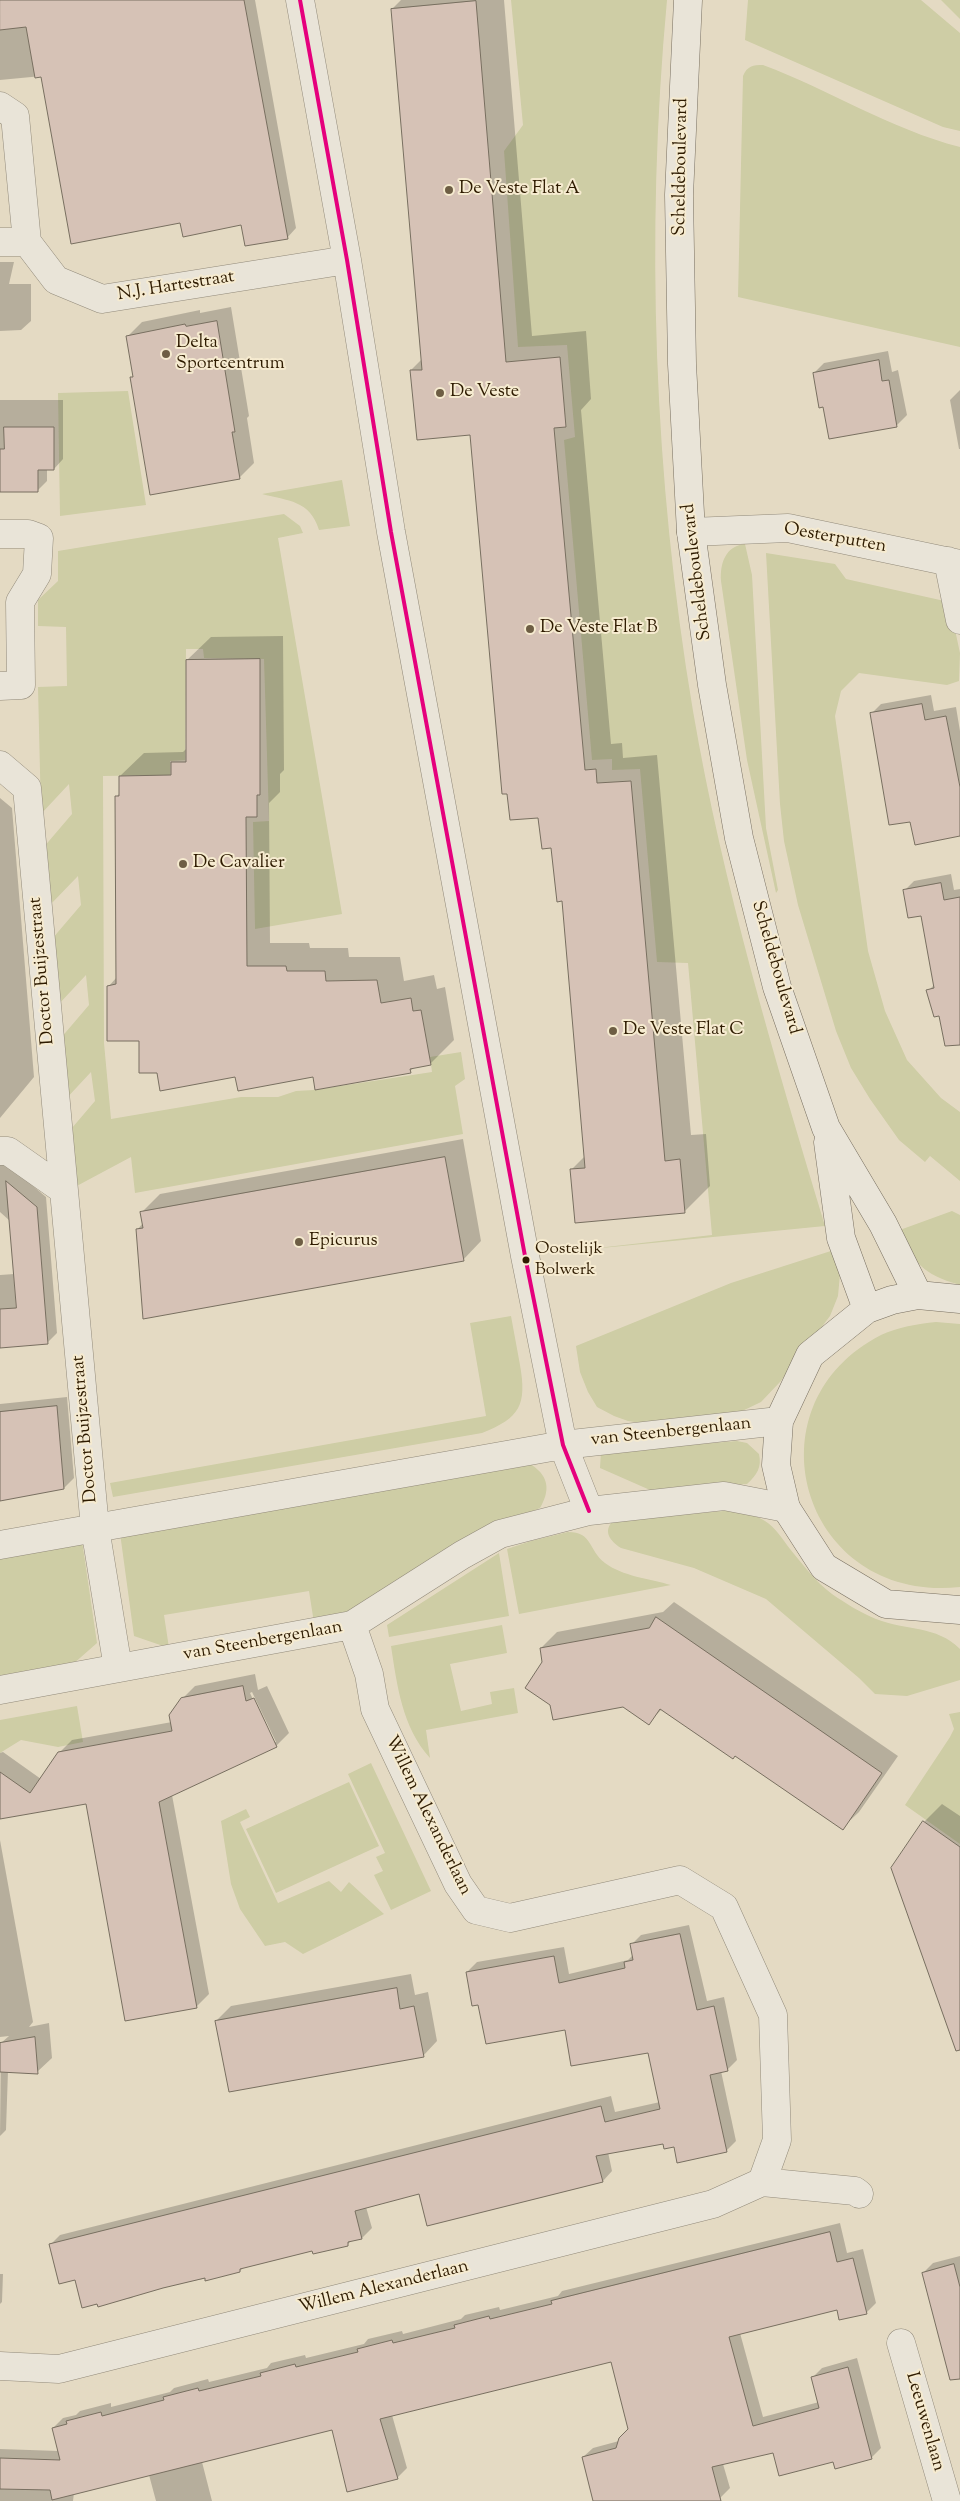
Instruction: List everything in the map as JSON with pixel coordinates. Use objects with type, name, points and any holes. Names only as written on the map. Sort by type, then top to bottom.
[{"type":"street","points":[[300,0],[347,260],[391,532],[525,1256],[563,1446]]},
{"type":"street","name":"Scheldeboulevard","points":[[688,0],[679,195],[682,364],[691,532],[712,685],[739,838],[778,987],[826,1128],[841,1238],[867,1310]]},
{"type":"street","name":"N.J. Hartestraat","points":[[0,106],[15,116],[13,242],[56,280],[102,299],[347,260]]},
{"type":"street","name":"Oesterputten","points":[[691,532],[788,528],[954,563],[960,620]]},
{"type":"street","points":[[0,534],[28,534],[39,538],[37,574],[20,602],[21,685],[0,686]]},
{"type":"street","name":"Doctor Buijzestraat","points":[[0,765],[27,788],[62,1189],[81,1361],[95,1528],[118,1668]]},
{"type":"street","name":"Scheldeboulevard","points":[[826,1128],[883,1224],[918,1295]]},
{"type":"street","points":[[0,1151],[8,1151],[62,1189]]},
{"type":"street","points":[[959,1613],[886,1604],[824,1567],[786,1508],[776,1465],[779,1421],[810,1355],[867,1310],[892,1300],[918,1295],[960,1299]]},
{"type":"street","name":"van Steenbergenlaan","points":[[0,1545],[563,1446],[779,1421]]},
{"type":"street","name":"van Steenbergenlaan","points":[[563,1446],[589,1511]]},
{"type":"street","name":"van Steenbergenlaan","points":[[0,1690],[352,1625],[462,1555],[500,1534],[589,1511],[724,1496],[786,1508]]},
{"type":"street","name":"Willem Alexanderlaan","points":[[352,1625],[368,1674],[375,1709],[458,1884],[476,1910],[510,1918],[680,1880],[724,1907],[773,2015],[777,2140],[762,2182]]},
{"type":"street","name":"Willem Alexanderlaan","points":[[0,2366],[60,2368],[69,2366],[713,2204],[762,2182],[854,2191],[859,2194]]},
{"type":"street","name":"Leeuwenlaan","points":[[901,2343],[947,2501]]},
{"type":"green space","points":[[511,0],[667,0],[656,178],[655,267],[662,445],[669,534],[680,623],[693,711],[719,841],[751,970],[825,1226],[571,1251],[712,1235],[688,963],[657,962],[640,769],[612,770],[612,759],[592,760],[564,440],[575,437],[567,345],[518,347],[504,151],[523,125]]},
{"type":"green space","points":[[748,0],[921,0],[960,33],[960,131],[943,127],[745,40]]},
{"type":"green space","points":[[941,0],[960,0],[960,19]]},
{"type":"green space","points":[[763,65],[909,130],[960,147],[960,347],[738,297],[743,76],[746,70],[751,67]]},
{"type":"green space","points":[[128,391],[146,505],[60,516],[58,393]]},
{"type":"green space","points":[[342,480],[350,526],[319,530],[315,520],[304,507],[297,503],[262,494]]},
{"type":"green space","points":[[284,514],[300,526],[303,533],[278,538],[342,914],[255,929],[253,822],[269,821],[264,659],[204,658],[203,649],[186,649],[185,760],[170,761],[170,775],[103,776],[104,1043],[111,1119],[241,1097],[278,1097],[296,1091],[314,1090],[432,1072],[430,1057],[461,1052],[465,1079],[455,1086],[463,1134],[135,1193],[131,1157],[73,1188],[66,1135],[95,1101],[91,1072],[64,1101],[60,1039],[89,1005],[86,975],[58,1005],[52,939],[81,905],[78,876],[50,905],[43,848],[72,814],[69,784],[41,814],[38,687],[67,686],[66,627],[38,626],[38,600],[58,581],[58,551]]},
{"type":"green space","points":[[745,544],[752,575],[766,828],[778,890],[776,893],[747,760],[721,581],[723,562],[728,552],[738,545]]},
{"type":"green space","points":[[766,553],[835,564],[846,579],[949,602],[960,653],[959,681],[947,685],[859,673],[841,691],[835,716],[868,951],[885,1011],[907,1060],[941,1098],[960,1112],[960,1181],[930,1156],[925,1162],[899,1140],[851,1068],[836,1031],[798,905],[784,841],[780,804]]},
{"type":"green space","points":[[952,1211],[960,1215],[960,1285],[936,1276],[921,1266],[897,1231]]},
{"type":"green space","points":[[834,1250],[840,1274],[838,1296],[830,1316],[780,1382],[761,1402],[736,1414],[649,1424],[628,1421],[597,1407],[588,1392],[580,1372],[576,1346],[731,1283]]},
{"type":"green space","points":[[511,1316],[522,1379],[521,1400],[513,1415],[505,1422],[482,1433],[113,1497],[110,1483],[486,1416],[470,1323]]},
{"type":"green space","points":[[936,1322],[960,1324],[960,1587],[906,1584],[862,1565],[829,1533],[810,1494],[804,1450],[813,1406],[839,1367],[881,1335],[908,1326]]},
{"type":"green space","points":[[737,1441],[747,1443],[759,1454],[760,1463],[758,1470],[747,1484],[650,1490],[600,1468],[601,1452]]},
{"type":"green space","points":[[525,1461],[538,1470],[547,1486],[540,1508],[472,1537],[359,1610],[314,1623],[309,1591],[164,1615],[169,1648],[134,1636],[120,1533]]},
{"type":"green space","points":[[736,1510],[751,1514],[769,1524],[815,1579],[832,1594],[848,1604],[876,1619],[931,1632],[951,1641],[960,1649],[960,1680],[907,1696],[875,1694],[859,1678],[766,1599],[694,1568],[621,1548],[611,1539],[608,1532],[610,1524],[614,1520]]},
{"type":"green space","points":[[568,1532],[582,1535],[586,1538],[600,1558],[612,1567],[628,1574],[671,1585],[519,1614],[507,1549]]},
{"type":"green space","points":[[82,1541],[97,1643],[72,1665],[0,1678],[0,1556]]},
{"type":"green space","points":[[499,1553],[509,1616],[389,1637],[387,1625]]},
{"type":"green space","points":[[502,1625],[507,1653],[450,1664],[461,1711],[492,1704],[490,1692],[514,1688],[518,1713],[426,1730],[430,1758],[413,1733],[402,1705],[391,1646]]},
{"type":"green space","points":[[77,1706],[83,1742],[58,1747],[21,1740],[0,1753],[0,1720]]},
{"type":"green space","points":[[960,1712],[960,1844],[905,1805],[954,1729],[949,1714]]},
{"type":"green space","points":[[371,1763],[431,1891],[391,1910],[374,1875],[383,1871],[376,1857],[385,1853],[348,1774]]},
{"type":"green space","points":[[349,1782],[379,1846],[276,1893],[246,1829]]},
{"type":"green space","points":[[246,1809],[250,1817],[240,1822],[278,1903],[329,1881],[341,1892],[349,1882],[384,1914],[303,1954],[285,1942],[265,1946],[240,1909],[231,1884],[221,1821]]},
{"type":"building","points":[[0,0],[244,0],[288,239],[245,246],[241,225],[183,237],[180,223],[71,244],[41,77],[35,78],[26,27],[0,30]]},
{"type":"building","points":[[476,1],[506,362],[560,357],[566,427],[554,428],[585,770],[596,769],[597,783],[631,781],[665,1161],[680,1159],[685,1213],[575,1223],[570,1169],[585,1168],[562,901],[557,902],[551,848],[542,849],[538,818],[510,820],[507,794],[502,794],[470,435],[417,440],[410,370],[422,370],[391,9]]},
{"type":"building","points":[[217,321],[235,432],[232,432],[240,479],[150,495],[130,377],[133,377],[126,336],[185,324],[186,326]]},
{"type":"building","points":[[879,360],[882,381],[889,380],[897,427],[829,439],[823,407],[819,408],[813,373]]},
{"type":"building","points":[[4,427],[54,427],[54,470],[38,470],[38,492],[0,492],[0,449],[4,449]]},
{"type":"building","name":"De Cavalier","points":[[260,659],[260,795],[257,795],[257,817],[246,817],[247,966],[286,966],[287,971],[325,971],[326,981],[377,980],[381,1003],[411,998],[413,1011],[421,1010],[431,1065],[410,1069],[411,1073],[315,1090],[313,1077],[238,1091],[235,1077],[160,1091],[157,1073],[139,1073],[139,1041],[107,1041],[107,986],[116,984],[115,796],[119,796],[119,776],[171,775],[171,762],[186,762],[186,660]]},
{"type":"building","points":[[922,704],[925,720],[946,716],[960,787],[960,836],[915,845],[910,822],[889,825],[870,713]]},
{"type":"building","points":[[941,883],[944,900],[960,897],[960,1045],[945,1046],[939,1016],[934,1017],[926,990],[934,988],[921,916],[908,918],[903,890]]},
{"type":"building","name":"Epicurus","points":[[445,1157],[464,1261],[143,1319],[136,1229],[143,1228],[140,1212]]},
{"type":"building","points":[[6,1181],[37,1207],[48,1344],[0,1348],[0,1309],[16,1308]]},
{"type":"building","points":[[57,1406],[64,1489],[0,1501],[0,1412]]},
{"type":"building","points":[[656,1617],[882,1773],[843,1830],[735,1756],[733,1759],[660,1709],[649,1725],[623,1707],[553,1720],[550,1705],[525,1688],[542,1662],[540,1648],[649,1628]]},
{"type":"building","points":[[243,1686],[246,1701],[254,1698],[277,1747],[159,1802],[197,2008],[125,2021],[86,1804],[0,1819],[0,1772],[30,1793],[58,1752],[172,1731],[169,1715],[181,1698]]},
{"type":"building","points":[[923,1821],[960,1847],[960,2050],[956,2051],[891,1868]]},
{"type":"building","points":[[680,1934],[697,2010],[714,2006],[728,2071],[710,2075],[727,2152],[677,2163],[674,2147],[664,2149],[663,2144],[596,2156],[603,2182],[427,2226],[419,2194],[355,2211],[362,2239],[348,2242],[348,2246],[313,2254],[312,2251],[240,2269],[240,2272],[205,2281],[205,2278],[163,2288],[98,2307],[97,2304],[82,2308],[75,2280],[59,2284],[49,2244],[601,2106],[605,2122],[660,2109],[648,2053],[571,2066],[565,2030],[486,2044],[478,2005],[472,2006],[466,1972],[554,1956],[559,1983],[625,1968],[624,1962],[633,1960],[630,1944]]},
{"type":"building","points":[[397,1988],[400,2009],[414,2006],[424,2057],[229,2092],[215,2021]]},
{"type":"building","points":[[35,2037],[38,2074],[0,2072],[0,2043]]},
{"type":"building","points":[[830,2232],[837,2262],[853,2258],[867,2314],[839,2320],[837,2310],[729,2337],[753,2426],[819,2408],[811,2377],[848,2367],[872,2459],[835,2469],[833,2462],[779,2476],[773,2453],[712,2467],[721,2501],[593,2501],[582,2457],[616,2448],[619,2438],[628,2429],[611,2362],[380,2419],[398,2479],[347,2492],[332,2430],[52,2500],[50,2490],[0,2489],[0,2458],[60,2460],[52,2428],[67,2424],[66,2421],[101,2412],[102,2416],[164,2400],[163,2397],[198,2388],[199,2391],[261,2376],[260,2373],[295,2364],[296,2367],[358,2352],[357,2349],[392,2340],[393,2343],[455,2328],[454,2325],[489,2316],[490,2319],[552,2304],[551,2301]]},
{"type":"building","points":[[954,2264],[960,2287],[960,2379],[950,2380],[922,2273]]},
{"type":"transit line","points":[[300,0],[347,260],[391,532],[525,1256],[563,1445],[589,1511]]},
{"type":"place","name":"De Veste Flat A","points":[[449,190]]},
{"type":"place","name":"Delta Sportcentrum","points":[[166,354]]},
{"type":"place","name":"De Veste","points":[[440,393]]},
{"type":"place","name":"De Veste Flat B","points":[[530,629]]},
{"type":"place","name":"De Cavalier","points":[[183,864]]},
{"type":"place","name":"De Veste Flat C","points":[[613,1031]]},
{"type":"place","name":"Epicurus","points":[[299,1242]]},
{"type":"place","name":"Oostelijk Bolwerk","points":[[526,1260]]}]
